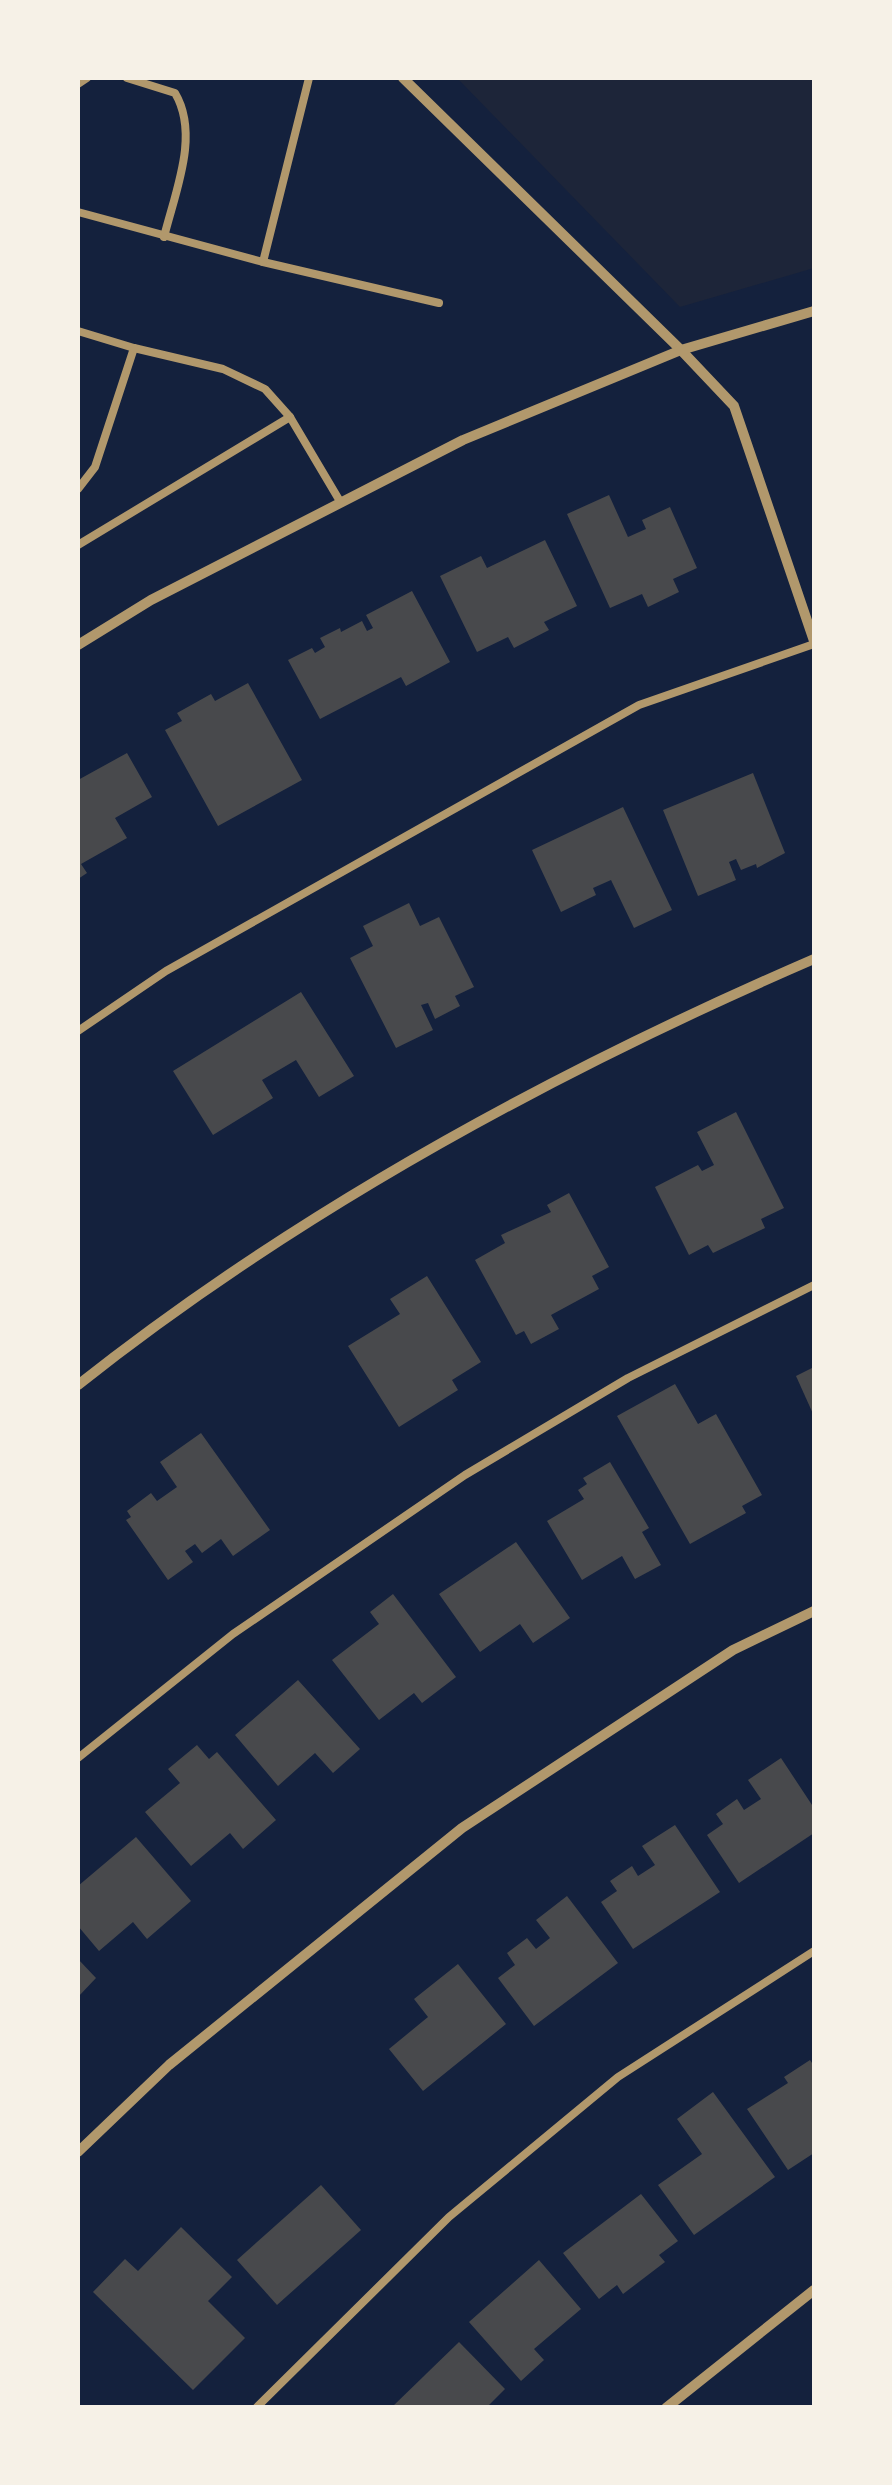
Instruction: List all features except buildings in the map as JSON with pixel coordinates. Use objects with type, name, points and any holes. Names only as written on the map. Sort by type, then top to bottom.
[{"type":"street","points":[[403,78],[734,406],[814,642]]},
{"type":"street","points":[[78,645],[151,600],[463,440],[681,350],[814,312]]},
{"type":"street","points":[[78,1385],[157,1322],[432,1146],[685,1015],[814,960]]},
{"type":"street","points":[[78,2152],[169,2065],[462,1828],[733,1650],[814,1611]]},
{"type":"street","points":[[666,2408],[814,2290]]},
{"type":"lane","points":[[78,84],[87,78]]},
{"type":"lane","points":[[127,78],[175,93],[186,112],[185,150],[164,236]]},
{"type":"lane","points":[[264,262],[310,78]]},
{"type":"lane","points":[[78,212],[264,262],[439,302]]},
{"type":"lane","points":[[78,331],[223,369],[265,389],[290,417],[341,502]]},
{"type":"lane","points":[[78,489],[95,466],[134,348]]},
{"type":"lane","points":[[78,545],[290,417]]},
{"type":"lane","points":[[78,1031],[166,972],[639,706],[814,642]]},
{"type":"lane","points":[[78,1758],[233,1634],[465,1475],[628,1378],[814,1285]]},
{"type":"lane","points":[[256,2408],[449,2217],[618,2077],[814,1951]]},
{"type":"shaded area","points":[[457,78],[814,78],[814,268],[680,307]]}]
